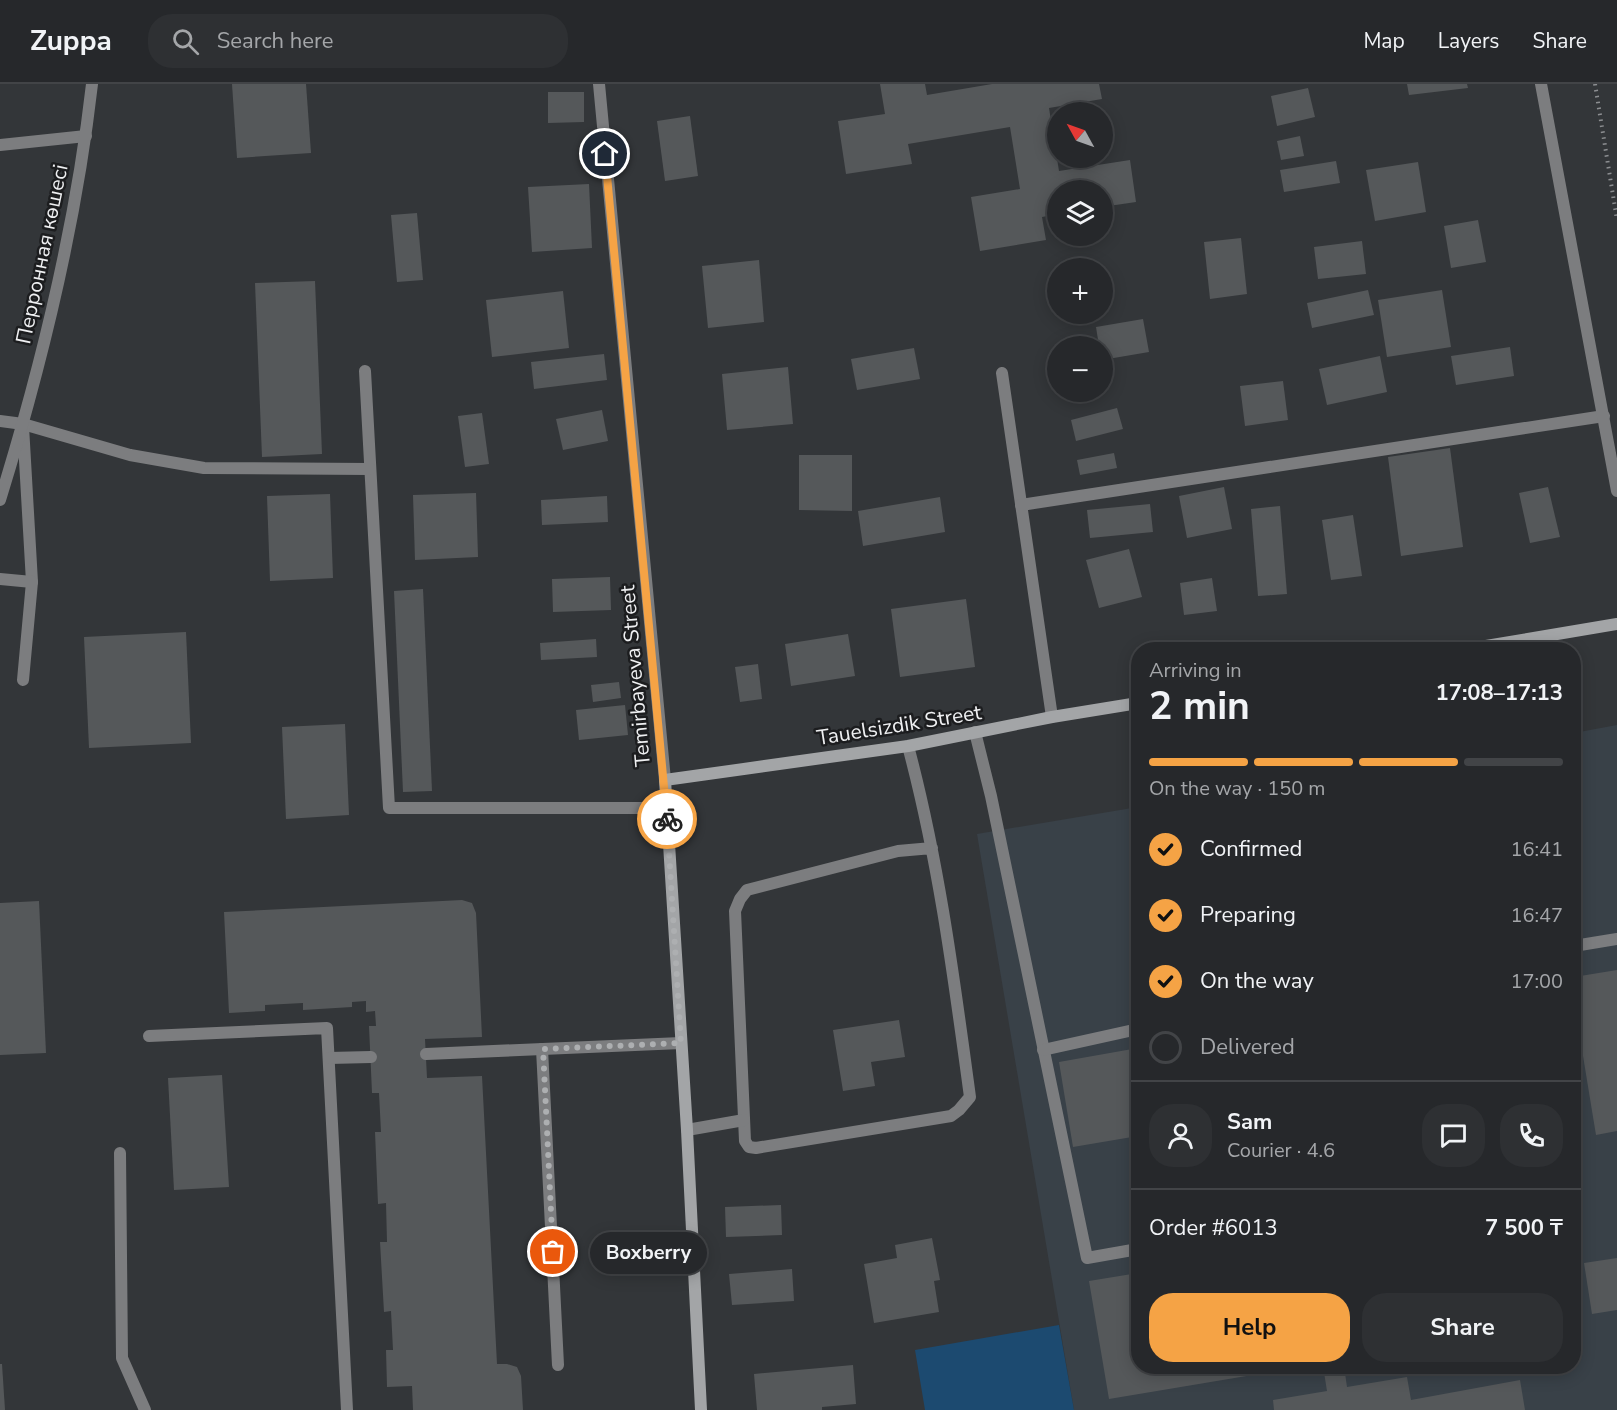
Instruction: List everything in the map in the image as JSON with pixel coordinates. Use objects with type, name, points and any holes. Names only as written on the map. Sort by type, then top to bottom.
[{"type":"main road","points":[[1510,642],[1617,624]]},
{"type":"main road","name":"Tauelsіzdіk Street","points":[[665,780],[908,746],[1052,717],[1131,704]]},
{"type":"main road","name":"Temirbayeva Street","points":[[665,780],[687,1130],[701,1410]]},
{"type":"street","name":"Перронная көшесі","points":[[0,500],[23,424],[56,295],[86,136],[92,84]]},
{"type":"street","name":"Temirbayeva Street","points":[[599,84],[665,780]]},
{"type":"street","points":[[1541,84],[1617,491]]},
{"type":"street","points":[[0,145],[86,136]]},
{"type":"street","points":[[365,371],[388,807],[666,808]]},
{"type":"street","points":[[1002,373],[1052,717]]},
{"type":"street","points":[[1021,505],[1604,416]]},
{"type":"street","points":[[0,421],[23,424],[130,455],[204,468],[370,470]]},
{"type":"street","points":[[23,424],[32,582],[23,680]]},
{"type":"street","points":[[0,579],[32,582]]},
{"type":"street","points":[[975,732],[991,796],[1087,1258],[1131,1251]]},
{"type":"street","points":[[908,746],[925,808],[945,916],[970,1097],[951,1116],[749,1148],[745,1141],[735,911],[740,899],[747,890],[898,851],[932,848]]},
{"type":"street","points":[[1581,945],[1617,939]]},
{"type":"street","points":[[149,1036],[327,1028],[347,1410]]},
{"type":"street","points":[[1043,1050],[1131,1031]]},
{"type":"street","points":[[426,1054],[681,1043]]},
{"type":"street","points":[[543,1049],[558,1365]]},
{"type":"street","points":[[328,1058],[370,1057]]},
{"type":"street","points":[[687,1130],[744,1120]]},
{"type":"street","points":[[120,1153],[122,1358],[145,1410]]},
{"type":"path","points":[[1595,84],[1617,220]]},
{"type":"shaded area","points":[[1617,725],[1617,1410],[1074,1410],[977,834],[1131,808],[1131,1374],[1581,1374],[1581,732]]},
{"type":"shaded area","points":[[1059,1325],[1074,1410],[925,1410],[915,1350]]},
{"type":"building","points":[[232,84],[306,84],[311,153],[237,158]]},
{"type":"building","points":[[880,84],[925,84],[927,95],[992,84],[1099,84],[1102,99],[1084,102],[1047,102],[1047,168],[1059,168],[1059,171],[1078,168],[1113,168],[1113,163],[1130,160],[1136,202],[1113,205],[1113,180],[1047,180],[1047,216],[1042,217],[1046,240],[980,251],[971,197],[1020,189],[1010,127],[908,144],[912,164],[846,174],[838,121],[885,114]]},
{"type":"building","points":[[1407,84],[1467,84],[1468,88],[1409,95]]},
{"type":"building","points":[[1308,88],[1315,117],[1277,126],[1271,96]]},
{"type":"building","points":[[548,92],[584,92],[584,122],[548,123]]},
{"type":"building","points":[[690,116],[698,176],[665,181],[657,121]]},
{"type":"building","points":[[1300,136],[1304,156],[1281,160],[1277,141]]},
{"type":"building","points":[[1336,161],[1340,183],[1284,192],[1280,170]]},
{"type":"building","points":[[1418,162],[1426,212],[1375,221],[1366,170]]},
{"type":"building","points":[[589,184],[592,248],[532,252],[528,187]]},
{"type":"building","points":[[417,213],[423,280],[397,282],[391,215]]},
{"type":"building","points":[[1478,220],[1486,262],[1451,268],[1444,226]]},
{"type":"building","points":[[1241,238],[1247,294],[1210,299],[1204,242]]},
{"type":"building","points":[[1362,241],[1366,274],[1318,279],[1314,247]]},
{"type":"building","points":[[759,260],[764,322],[708,328],[702,266]]},
{"type":"building","points":[[315,281],[322,454],[262,457],[255,283]]},
{"type":"building","points":[[1368,290],[1374,315],[1312,328],[1307,303]]},
{"type":"building","points":[[1442,290],[1451,347],[1387,357],[1378,300]]},
{"type":"building","points":[[563,291],[569,348],[492,357],[486,300]]},
{"type":"building","points":[[1143,319],[1149,352],[1113,358],[1113,336],[1097,336],[1096,327]]},
{"type":"building","points":[[1510,347],[1514,376],[1456,385],[1451,356]]},
{"type":"building","points":[[914,348],[920,379],[857,390],[851,359]]},
{"type":"building","points":[[604,354],[607,380],[534,389],[531,362]]},
{"type":"building","points":[[1380,356],[1387,392],[1327,405],[1319,369]]},
{"type":"building","points":[[788,367],[793,424],[727,430],[722,374]]},
{"type":"building","points":[[1283,381],[1288,420],[1245,426],[1240,386]]},
{"type":"building","points":[[1117,408],[1123,429],[1076,441],[1071,420]]},
{"type":"building","points":[[602,410],[608,441],[563,450],[556,419]]},
{"type":"building","points":[[482,413],[489,464],[465,467],[458,416]]},
{"type":"building","points":[[1450,448],[1463,547],[1401,556],[1388,457]]},
{"type":"building","points":[[1114,453],[1117,468],[1080,475],[1077,460]]},
{"type":"building","points":[[799,455],[852,455],[852,511],[799,510]]},
{"type":"building","points":[[1224,487],[1232,529],[1187,538],[1179,496]]},
{"type":"building","points":[[1548,487],[1560,537],[1530,543],[1519,493]]},
{"type":"building","points":[[476,493],[478,557],[415,560],[413,495]]},
{"type":"building","points":[[330,494],[333,578],[270,581],[267,496]]},
{"type":"building","points":[[607,496],[608,522],[542,525],[541,500]]},
{"type":"building","points":[[940,497],[945,532],[863,546],[858,511]]},
{"type":"building","points":[[1150,504],[1153,532],[1090,538],[1087,510]]},
{"type":"building","points":[[1280,506],[1287,594],[1258,596],[1251,509]]},
{"type":"building","points":[[1353,515],[1362,576],[1331,580],[1322,520]]},
{"type":"building","points":[[1129,549],[1142,597],[1099,608],[1086,560]]},
{"type":"building","points":[[610,577],[611,610],[553,612],[552,579]]},
{"type":"building","points":[[1212,578],[1217,611],[1184,615],[1180,583]]},
{"type":"building","points":[[423,589],[432,791],[403,792],[394,591]]},
{"type":"building","points":[[966,599],[975,667],[900,677],[891,609]]},
{"type":"building","points":[[186,632],[191,743],[89,748],[84,637]]},
{"type":"building","points":[[848,634],[855,676],[791,686],[785,644]]},
{"type":"building","points":[[596,639],[597,657],[541,660],[540,643]]},
{"type":"building","points":[[758,664],[762,699],[740,702],[735,667]]},
{"type":"building","points":[[619,682],[621,698],[593,702],[591,685]]},
{"type":"building","points":[[625,705],[628,735],[579,740],[576,710]]},
{"type":"building","points":[[345,724],[349,815],[286,819],[282,727]]},
{"type":"building","points":[[462,900],[472,903],[476,913],[482,1037],[425,1039],[427,1078],[482,1076],[497,1364],[517,1367],[521,1376],[523,1410],[413,1410],[412,1386],[387,1387],[386,1350],[393,1350],[391,1311],[384,1312],[380,1242],[387,1242],[386,1203],[378,1204],[375,1132],[381,1132],[379,1093],[372,1093],[369,1026],[376,1026],[375,1011],[366,1012],[366,1001],[352,1002],[352,1007],[303,1010],[303,1003],[265,1005],[265,1011],[229,1013],[224,912]]},
{"type":"building","points":[[39,901],[46,1053],[0,1055],[0,903]]},
{"type":"building","points":[[1617,970],[1617,1131],[1596,1135],[1581,1044],[1581,976]]},
{"type":"building","points":[[899,1020],[905,1057],[871,1062],[875,1086],[843,1091],[833,1030]]},
{"type":"building","points":[[1131,1049],[1131,1137],[1073,1147],[1059,1062]]},
{"type":"building","points":[[222,1075],[229,1187],[174,1190],[168,1078]]},
{"type":"building","points":[[781,1205],[782,1235],[726,1237],[725,1207]]},
{"type":"building","points":[[932,1238],[940,1280],[934,1281],[939,1312],[874,1323],[864,1264],[897,1258],[895,1245]]},
{"type":"building","points":[[1617,1258],[1617,1310],[1592,1314],[1584,1263]]},
{"type":"building","points":[[792,1269],[794,1301],[732,1305],[729,1274]]},
{"type":"building","points":[[1131,1274],[1131,1374],[1259,1374],[1109,1399],[1089,1281]]},
{"type":"building","points":[[0,1364],[2,1364],[5,1410],[0,1410]]},
{"type":"building","points":[[853,1365],[856,1404],[822,1407],[822,1410],[757,1410],[754,1374]]},
{"type":"building","points":[[1324,1374],[1345,1374],[1347,1387],[1407,1377],[1411,1400],[1520,1380],[1525,1410],[1274,1410],[1273,1400],[1327,1391]]},
{"type":"way so far","points":[[553,1252],[543,1049],[681,1043],[667,819]]},
{"type":"place","name":"Boxberry","points":[[553,1252]]},
{"type":"route","points":[[605,154],[667,819]]}]
